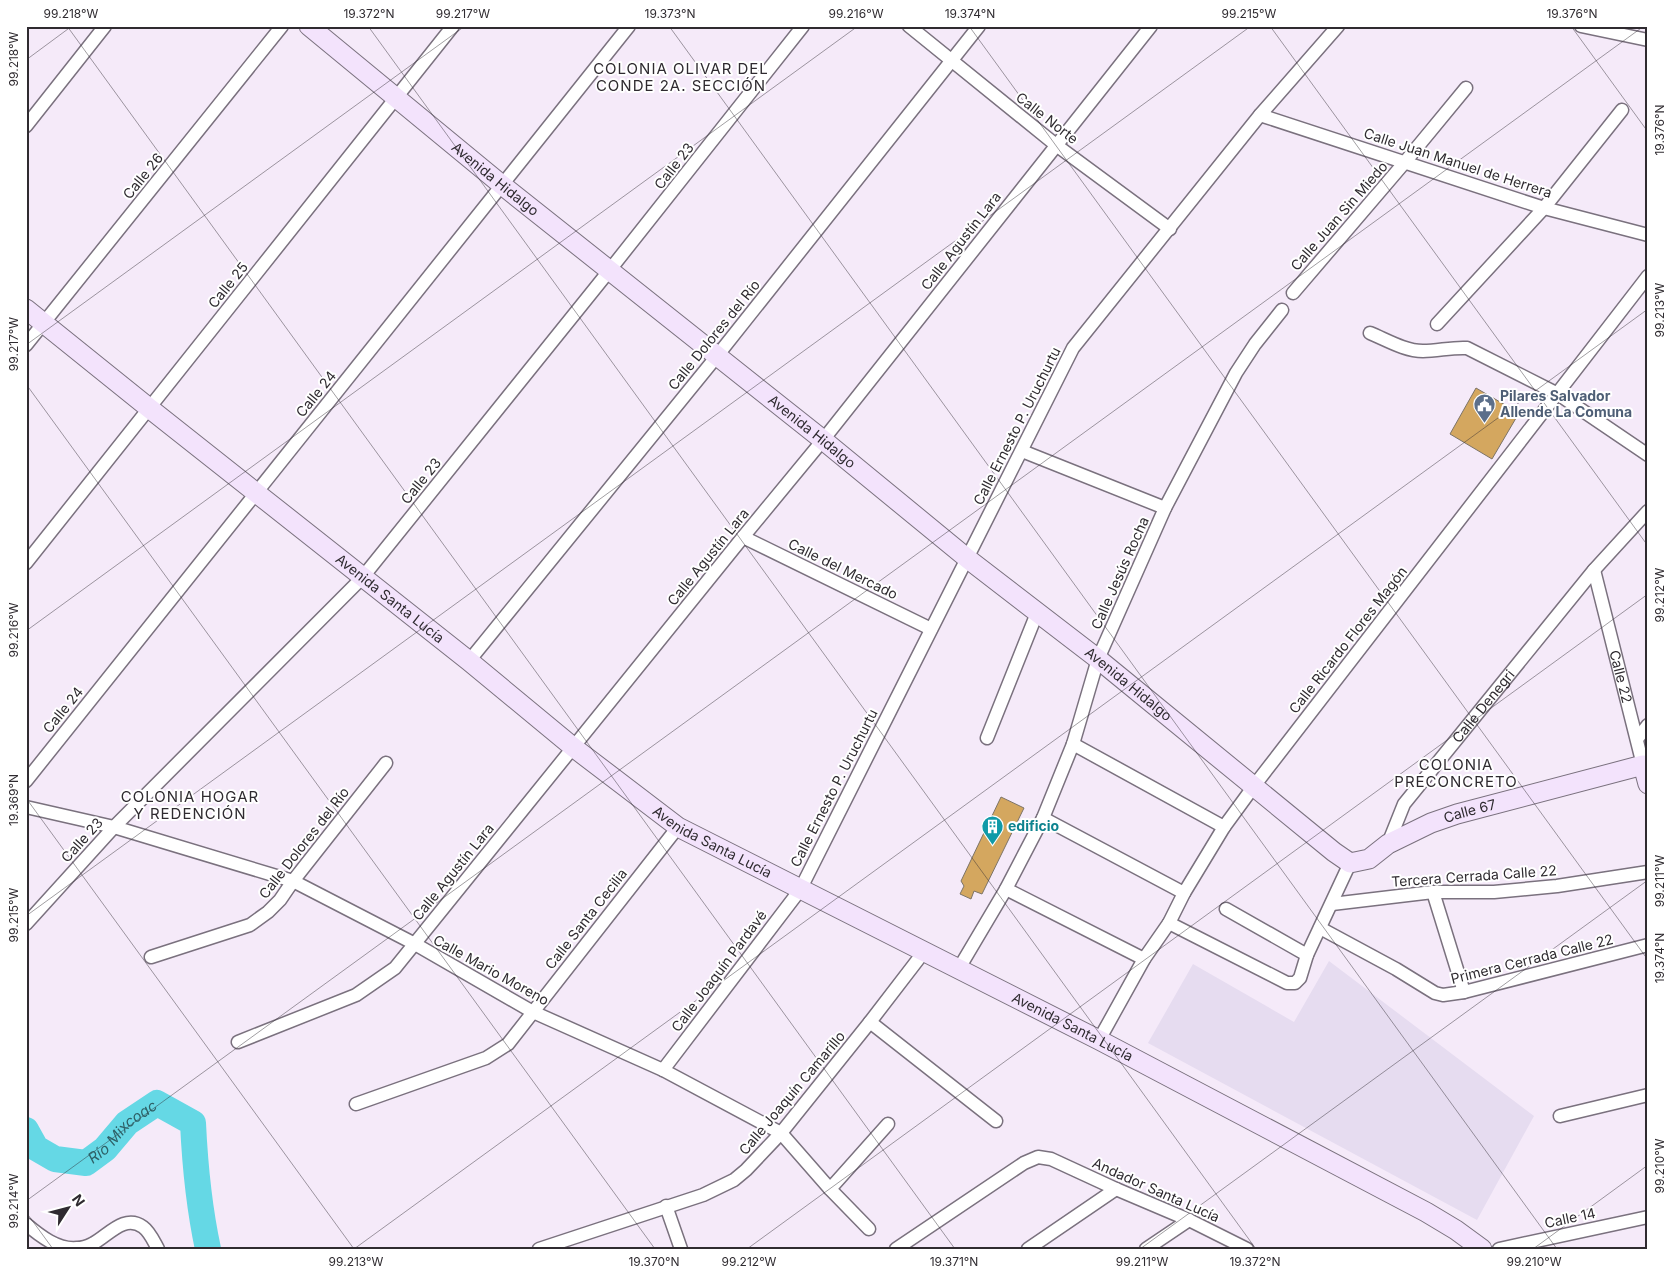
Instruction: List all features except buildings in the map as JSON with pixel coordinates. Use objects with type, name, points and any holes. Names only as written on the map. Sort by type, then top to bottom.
[{"type":"street","points":[[26,126],[105,26]]},
{"type":"street","name":"Calle 26","points":[[26,345],[282,26]]},
{"type":"street","name":"Avenida Hidalgo","points":[[308,26],[502,185],[823,440],[968,559],[1098,659],[1316,838],[1350,863]]},
{"type":"street","name":"Calle 25","points":[[26,563],[453,26]]},
{"type":"street","name":"Calle 24","points":[[26,781],[629,26]]},
{"type":"street","name":"Calle 23","points":[[26,924],[114,827],[362,578],[610,271],[803,26]]},
{"type":"street","name":"Calle Norte","points":[[909,26],[1056,145],[1170,229]]},
{"type":"street","name":"Calle Dolores del Río","points":[[469,661],[716,356],[979,26]]},
{"type":"street","name":"Calle Agustín Lara","points":[[238,1042],[356,995],[395,968],[742,537],[823,440],[1151,26]]},
{"type":"street","name":"Calle Ernesto P. Uruchurtu","points":[[800,890],[1073,348],[1260,115],[1338,26]]},
{"type":"street","points":[[1581,26],[1648,40]]},
{"type":"street","name":"Calle Juan Sin Miedo","points":[[1293,293],[1406,162],[1466,88]]},
{"type":"street","points":[[1437,324],[1544,208],[1622,110]]},
{"type":"street","name":"Calle Juan Manuel de Herrera","points":[[1260,115],[1544,208],[1648,235]]},
{"type":"street","name":"Calle Ricardo Flores Magón","points":[[1099,1040],[1144,960],[1169,923],[1184,893],[1224,827],[1648,276]]},
{"type":"street","name":"Avenida Santa Lucía","points":[[26,309],[362,578],[469,661],[573,747],[678,827],[923,953],[1099,1040],[1426,1212],[1456,1230],[1482,1249]]},
{"type":"street","name":"Calle Jesús Rocha","points":[[958,970],[1006,889],[1043,818],[1073,744],[1098,659],[1165,508],[1236,373],[1255,344],[1282,310]]},
{"type":"street","points":[[1370,333],[1406,348],[1422,351],[1453,347],[1467,348],[1558,394],[1648,455]]},
{"type":"street","points":[[1022,451],[1165,508]]},
{"type":"street","name":"Calle Denegri","points":[[1388,844],[1404,804],[1594,570],[1648,511]]},
{"type":"street","name":"Calle del Mercado","points":[[742,537],[931,629]]},
{"type":"street","name":"Calle 22","points":[[1594,570],[1648,784]]},
{"type":"street","points":[[987,738],[1037,613]]},
{"type":"street","points":[[1637,738],[1648,725]]},
{"type":"street","points":[[1073,744],[1224,827]]},
{"type":"street","name":"Calle Dolores del Río","points":[[151,957],[250,925],[268,912],[280,900],[293,880],[386,763]]},
{"type":"street","name":"Calle 67","points":[[1388,844],[1431,822],[1643,765]]},
{"type":"street","name":"Calle Mario Moreno","points":[[26,807],[114,827],[293,880],[414,944],[533,1012],[663,1070],[781,1133],[830,1189],[869,1229]]},
{"type":"street","points":[[1043,818],[1184,893]]},
{"type":"street","name":"Calle Santa Cecilia","points":[[356,1104],[486,1058],[508,1044],[678,827]]},
{"type":"street","points":[[1169,923],[1288,983],[1295,983],[1300,978],[1307,955],[1350,863],[1369,859],[1388,844]]},
{"type":"street","name":"Tercera Cerrada Calle 22","points":[[1332,904],[1433,892],[1494,892],[1556,886],[1648,872]]},
{"type":"street","points":[[1006,889],[1144,960]]},
{"type":"street","name":"Calle Joaquín Pardavé","points":[[663,1070],[800,890]]},
{"type":"street","points":[[1433,892],[1464,992]]},
{"type":"street","points":[[1226,910],[1307,955]]},
{"type":"street","name":"Primera Cerrada Calle 22","points":[[1320,928],[1396,969],[1435,993],[1443,995],[1464,992],[1648,945]]},
{"type":"street","name":"Calle Joaquín Camarillo","points":[[539,1249],[703,1195],[734,1180],[781,1133],[923,953]]},
{"type":"street","points":[[870,1022],[996,1121]]},
{"type":"street","points":[[1560,1116],[1648,1095]]},
{"type":"street","points":[[830,1189],[888,1124]]},
{"type":"street","name":"Andador Santa Lucía","points":[[896,1249],[1024,1163],[1038,1157],[1052,1159],[1189,1220],[1247,1249]]},
{"type":"street","points":[[1028,1249],[1116,1189]]},
{"type":"street","points":[[666,1206],[681,1249]]},
{"type":"street","name":"Calle 14","points":[[1499,1249],[1648,1217]]},
{"type":"street","points":[[1146,1249],[1189,1220]]},
{"type":"street","points":[[26,1224],[39,1235],[61,1246],[76,1248],[92,1245],[123,1224],[134,1223],[143,1227],[158,1249]]},
{"type":"shaded area","points":[[1329,961],[1534,1116],[1477,1220],[1148,1043],[1193,964],[1294,1022]]},
{"type":"waterway","name":"Río Mixcoac","points":[[26,1130],[36,1148],[55,1159],[86,1163],[105,1149],[127,1123],[157,1103],[193,1123],[198,1186],[208,1249]]},
{"type":"place","name":"Pilares Salvador Allende La Comuna","points":[[1484,423]]},
{"type":"place","name":"edificio","points":[[992,845]]},
{"type":"district","name":"COLONIA OLIVAR DEL CONDE 2A. SECCIÓN","points":[[681,78]]},
{"type":"district","name":"COLONIA PRECONCRETO","points":[[1456,774]]},
{"type":"district","name":"COLONIA HOGAR Y REDENCIÓN","points":[[190,806]]}]
